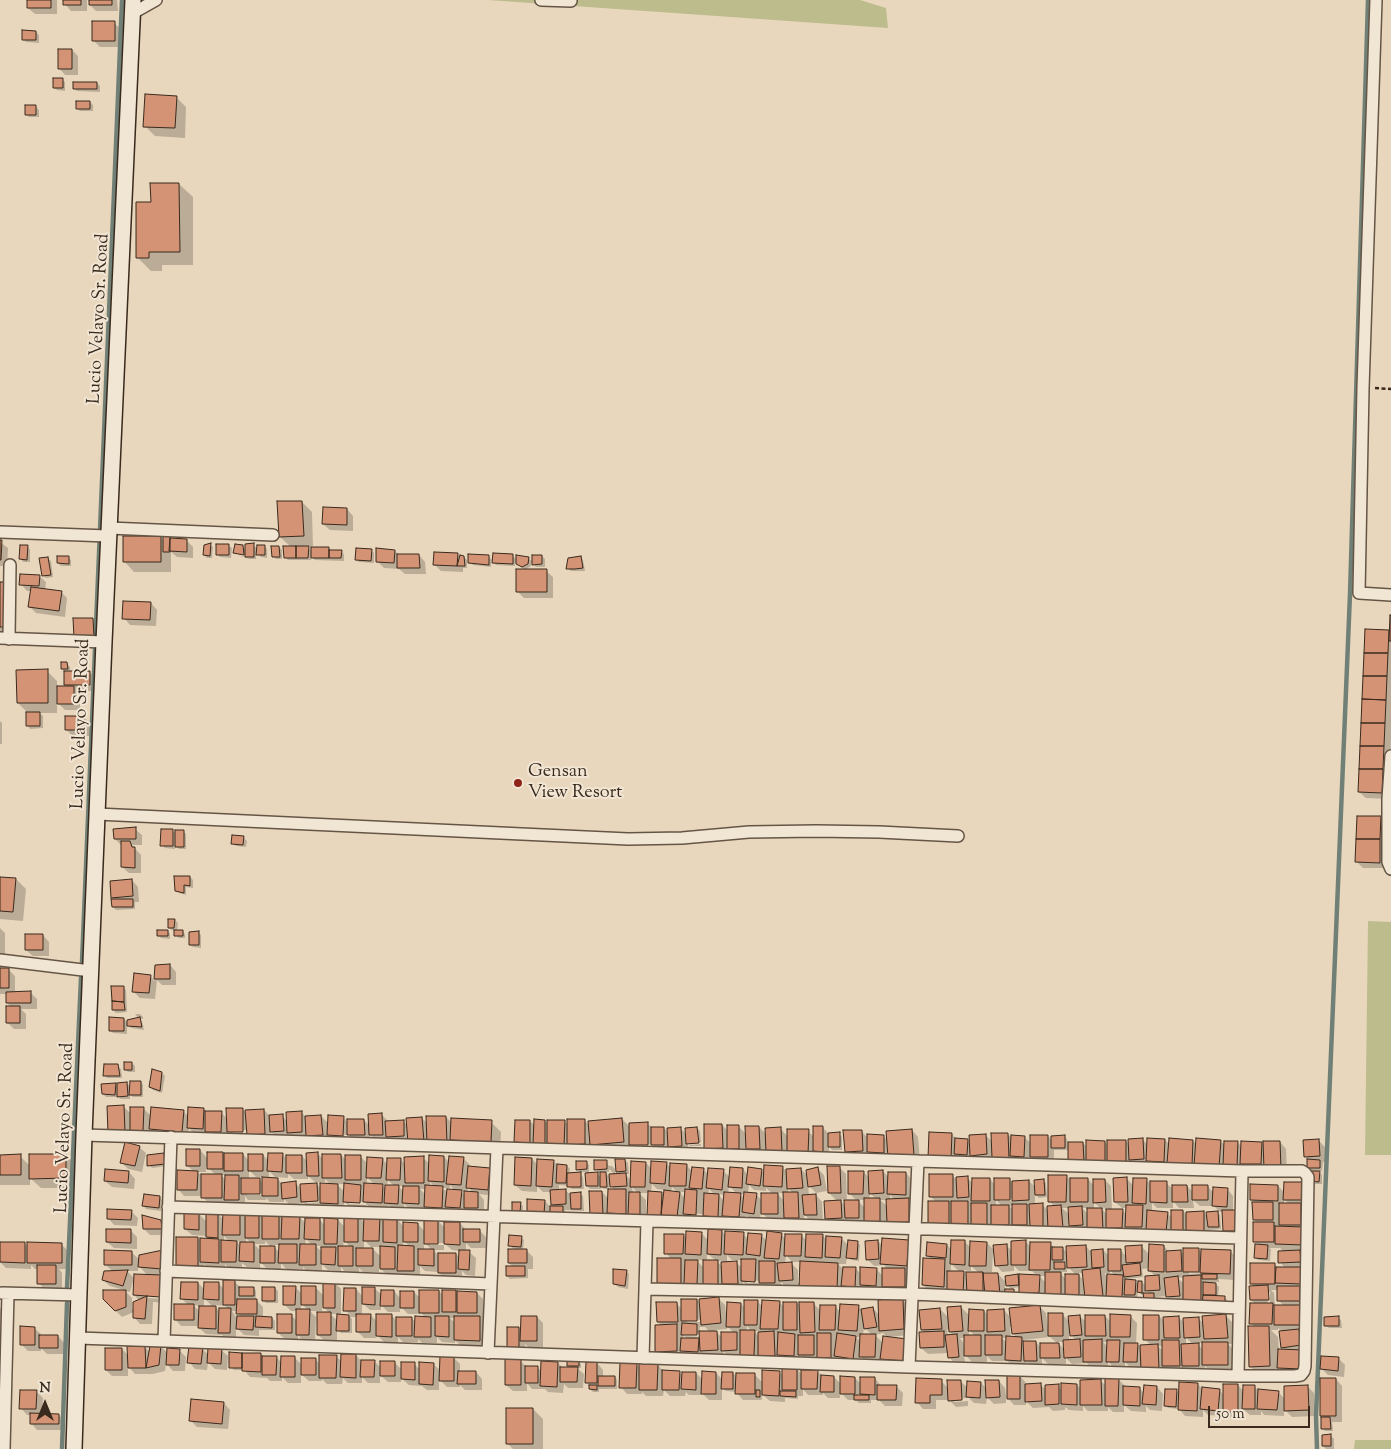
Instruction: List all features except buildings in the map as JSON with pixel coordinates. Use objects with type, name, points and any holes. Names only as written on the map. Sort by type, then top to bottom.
[{"type":"main road","name":"Lucio Velayo Sr. Road","points":[[74,1449],[97,814],[104,534],[133,7]]},
{"type":"street","points":[[133,7],[156,0]]},
{"type":"street","points":[[541,0],[571,2]]},
{"type":"street","points":[[1376,0],[1363,388],[1359,593],[1391,594]]},
{"type":"street","points":[[0,532],[104,534],[172,530],[273,534]]},
{"type":"street","points":[[10,565],[4,638],[100,642]]},
{"type":"street","points":[[1391,756],[1388,862],[1391,869]]},
{"type":"street","points":[[97,814],[628,839],[682,838],[749,832],[879,832],[958,836]]},
{"type":"street","points":[[0,960],[91,971]]},
{"type":"street","points":[[78,1338],[909,1367],[1238,1376],[1295,1376],[1304,1371],[1305,1366],[1308,1177],[1307,1174],[1298,1171],[1242,1171],[84,1135]]},
{"type":"street","points":[[164,1340],[171,1137]]},
{"type":"street","points":[[488,1353],[497,1148]]},
{"type":"street","points":[[909,1367],[918,1161]]},
{"type":"street","points":[[1238,1376],[1242,1171]]},
{"type":"street","points":[[168,1207],[1240,1238]]},
{"type":"street","points":[[643,1358],[647,1221]]},
{"type":"street","points":[[166,1271],[491,1284]]},
{"type":"street","points":[[645,1289],[912,1294],[1239,1308]]},
{"type":"street","points":[[4,1449],[2,1419],[4,1293],[80,1294]]},
{"type":"path","points":[[1363,388],[1391,389]]},
{"type":"shaded area","points":[[488,0],[860,0],[886,8],[888,28]]},
{"type":"shaded area","points":[[1368,921],[1391,922],[1391,1155],[1365,1155]]},
{"type":"shaded area","points":[[1355,1440],[1391,1440],[1391,1449],[1354,1449]]},
{"type":"waterway","points":[[82,962],[122,0]]},
{"type":"waterway","points":[[1317,1449],[1316,1416],[1350,594],[1368,0]]},
{"type":"waterway","points":[[67,1288],[81,978]]},
{"type":"waterway","points":[[62,1449],[67,1303]]},
{"type":"place","name":"Gensan View Resort","points":[[518,783]]}]
